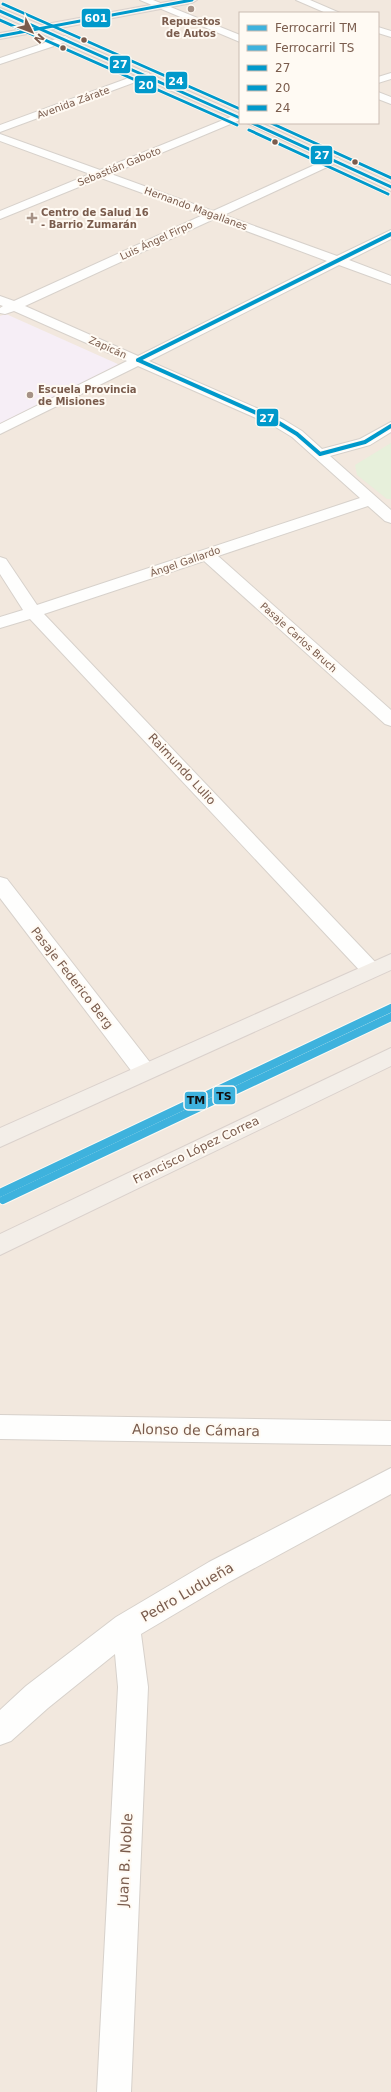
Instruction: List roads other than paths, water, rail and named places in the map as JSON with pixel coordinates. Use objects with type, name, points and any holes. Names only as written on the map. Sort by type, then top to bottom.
[{"type":"main road","points":[[0,36],[192,0]]},
{"type":"main road","points":[[0,11],[239,117]]},
{"type":"main road","points":[[254,124],[391,187]]},
{"type":"main road","points":[[0,1138],[144,1071],[391,961]]},
{"type":"main road","name":"Francisco López Correa","points":[[0,1245],[391,1056]]},
{"type":"street","points":[[145,0],[239,39]]},
{"type":"street","points":[[301,0],[332,12]]},
{"type":"street","points":[[379,30],[391,34]]},
{"type":"street","points":[[0,62],[65,39]]},
{"type":"street","name":"Avenida Zárate","points":[[0,129],[145,75]]},
{"type":"street","points":[[379,80],[391,76]]},
{"type":"street","points":[[379,95],[391,101]]},
{"type":"street","name":"Sebastián Gaboto","points":[[0,215],[239,117]]},
{"type":"street","name":"Hernando Magallanes","points":[[0,137],[391,280]]},
{"type":"street","name":"Luis Ángel Firpo","points":[[0,312],[334,160]]},
{"type":"street","points":[[0,430],[391,234]]},
{"type":"street","name":"Zapicán","points":[[0,300],[279,423],[297,434],[391,518]]},
{"type":"street","points":[[320,454],[365,442],[391,426]]},
{"type":"street","name":"Ángel Gallardo","points":[[0,623],[370,500]]},
{"type":"street","name":"Pasaje Carlos Bruch","points":[[206,554],[391,720]]},
{"type":"street","name":"Raimundo Lulio","points":[[0,562],[33,612],[371,970]]},
{"type":"street","name":"Pasaje Federico Berg","points":[[0,884],[144,1071]]},
{"type":"street","name":"Alonso de Cámara","points":[[0,1427],[391,1433]]},
{"type":"street","name":"Pedro Ludueña","points":[[0,1730],[37,1697],[126,1627],[219,1572],[391,1480]]},
{"type":"street","name":"Juan B. Noble","points":[[114,2092],[134,1687],[126,1627]]},
{"type":"rail line","name":"TM","points":[[0,1193],[391,1008]]},
{"type":"rail line","name":"TS","points":[[3,1200],[391,1017]]},
{"type":"place","name":"Repuestos de Autos","points":[[191,9]]},
{"type":"place","name":"Centro de Salud 16 - Barrio Zumarán","points":[[32,218]]},
{"type":"place","name":"Escuela Provincia de Misiones","points":[[30,395]]}]
